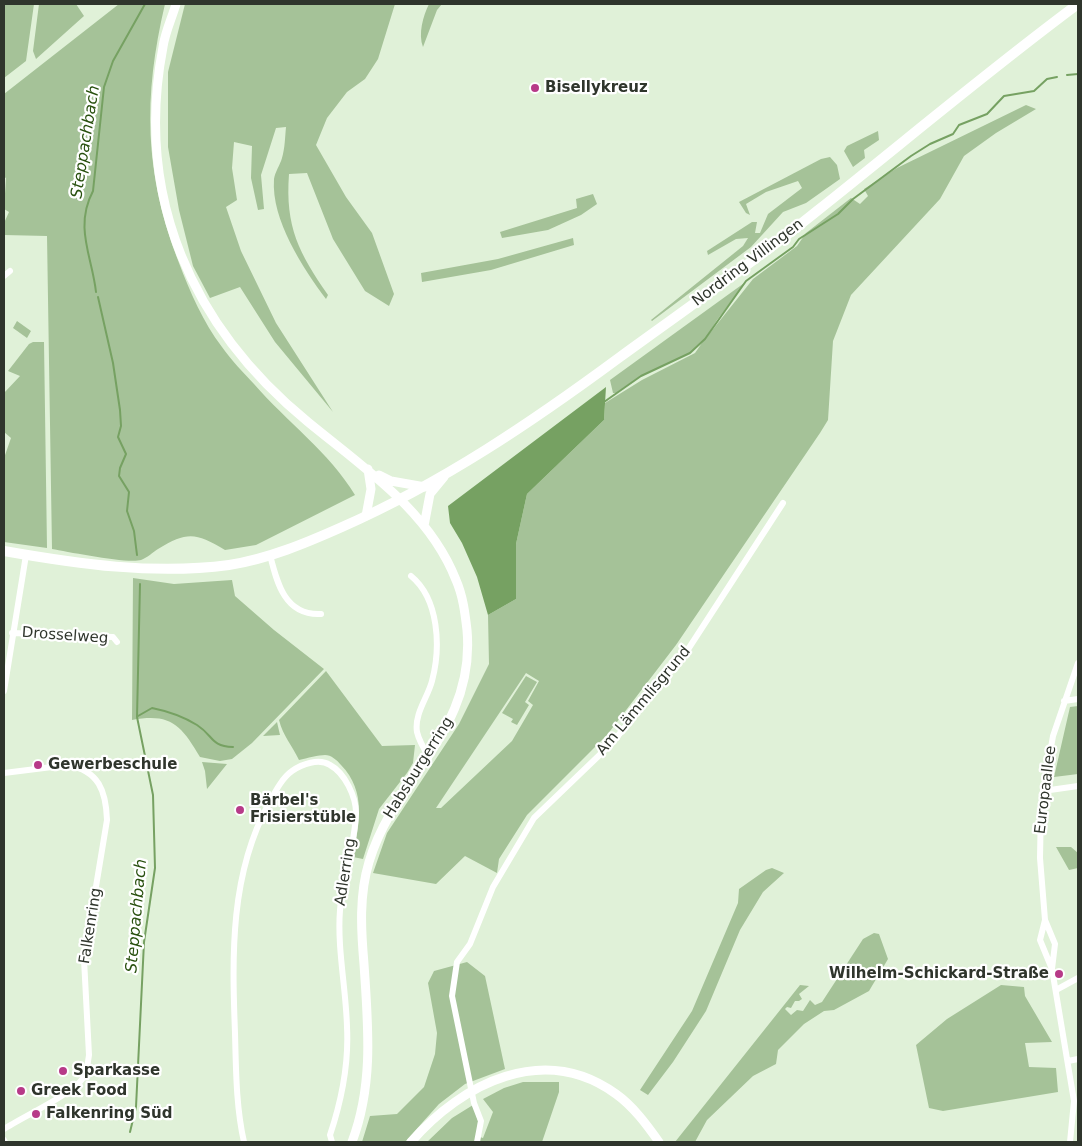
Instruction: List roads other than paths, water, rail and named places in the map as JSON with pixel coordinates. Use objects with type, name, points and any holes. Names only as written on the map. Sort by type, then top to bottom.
[{"type":"main road","name":"Nordring Villingen","points":[[4,551],[82,564],[124,568],[192,568],[231,564],[270,555],[314,539],[401,500],[444,476],[552,406],[776,242],[1078,4]]},
{"type":"street","points":[[176,4],[163,43],[157,87],[156,130],[159,172],[172,232],[190,278],[215,322],[259,377],[309,423],[368,469],[391,481],[425,487]]},
{"type":"street","points":[[366,516],[371,489],[368,469]]},
{"type":"street","name":"Habsburgerring","points":[[352,1142],[366,1089],[369,1056],[362,933],[362,907],[366,871],[373,848],[390,811],[429,757],[447,728],[461,695],[469,649],[465,610],[457,581],[444,554],[424,526],[401,500],[368,469]]},
{"type":"street","points":[[424,526],[430,494],[444,476]]},
{"type":"street","name":"Am Lämmlisgrund","points":[[477,1142],[481,1121],[472,1090],[452,996],[457,962],[470,944],[493,888],[534,818],[612,743],[685,654],[783,503]]},
{"type":"street","points":[[4,691],[5,672],[26,555]]},
{"type":"street","points":[[270,555],[276,583],[281,592],[308,615],[321,614]]},
{"type":"street","points":[[411,576],[422,585],[433,616],[437,650],[432,681],[417,718],[417,731],[429,757]]},
{"type":"street","name":"Drosselweg","points":[[12,633],[113,637],[117,642]]},
{"type":"street","name":"Europaallee","points":[[1056,990],[1052,969],[1040,940],[1045,920],[1040,842],[1043,791],[1053,736],[1078,663]]},
{"type":"street","points":[[1064,701],[1078,699]]},
{"type":"street","name":"Adlerring","points":[[244,1142],[240,1124],[234,1006],[233,948],[237,900],[243,869],[268,806],[288,774],[300,766],[312,762],[329,763],[342,775],[351,793],[356,812],[340,911],[348,1026],[347,1056],[344,1086],[330,1134],[332,1142]]},
{"type":"street","name":"Falkenring","points":[[4,773],[68,765],[83,769],[101,784],[107,801],[107,820],[84,959],[89,1055],[87,1068],[82,1079],[66,1092],[4,1129]]},
{"type":"street","points":[[1043,791],[1078,786]]},
{"type":"street","name":"Europaallee","points":[[1045,920],[1056,944],[1052,969]]},
{"type":"street","points":[[1069,1139],[1074,1113],[1068,1061],[1056,990],[1078,978]]},
{"type":"street","points":[[1068,1061],[1078,1059]]},
{"type":"street","points":[[411,1142],[425,1126],[472,1090],[495,1079],[528,1071],[551,1070],[580,1075],[617,1095],[634,1111],[659,1142]]},
{"type":"waterway","name":"Steppachbach","points":[[96,292],[86,242],[85,217],[93,191],[104,87],[113,61],[145,4]]},
{"type":"waterway","points":[[1067,75],[1078,74]]},
{"type":"waterway","points":[[604,402],[641,376],[690,353],[705,339],[746,281],[793,247],[799,239],[838,214],[853,199],[911,156],[930,144],[953,134],[959,125],[987,114],[1004,96],[1034,91],[1047,79],[1057,77]]},
{"type":"waterway","name":"Steppachbach","points":[[98,297],[113,363],[120,410],[121,426],[118,437],[126,454],[119,476],[129,492],[127,511],[134,531],[137,555]]},
{"type":"waterway","name":"Steppachbach","points":[[130,1132],[136,1107],[144,942],[155,868],[153,795],[137,717],[140,584]]},
{"type":"waterway","points":[[138,716],[152,708],[169,713],[187,719],[197,725],[220,745],[233,747]]},
{"type":"place","name":"Bisellykreuz","points":[[535,88]]},
{"type":"place","name":"Gewerbeschule","points":[[38,765]]},
{"type":"place","name":"Bärbel's Frisierstüble","points":[[240,810]]},
{"type":"place","name":"Wilhelm-Schickard-Straße","points":[[1059,974]]},
{"type":"place","name":"Sparkasse","points":[[63,1071]]},
{"type":"place","name":"Greek Food","points":[[21,1091]]},
{"type":"place","name":"Falkenring Süd","points":[[36,1114]]}]
